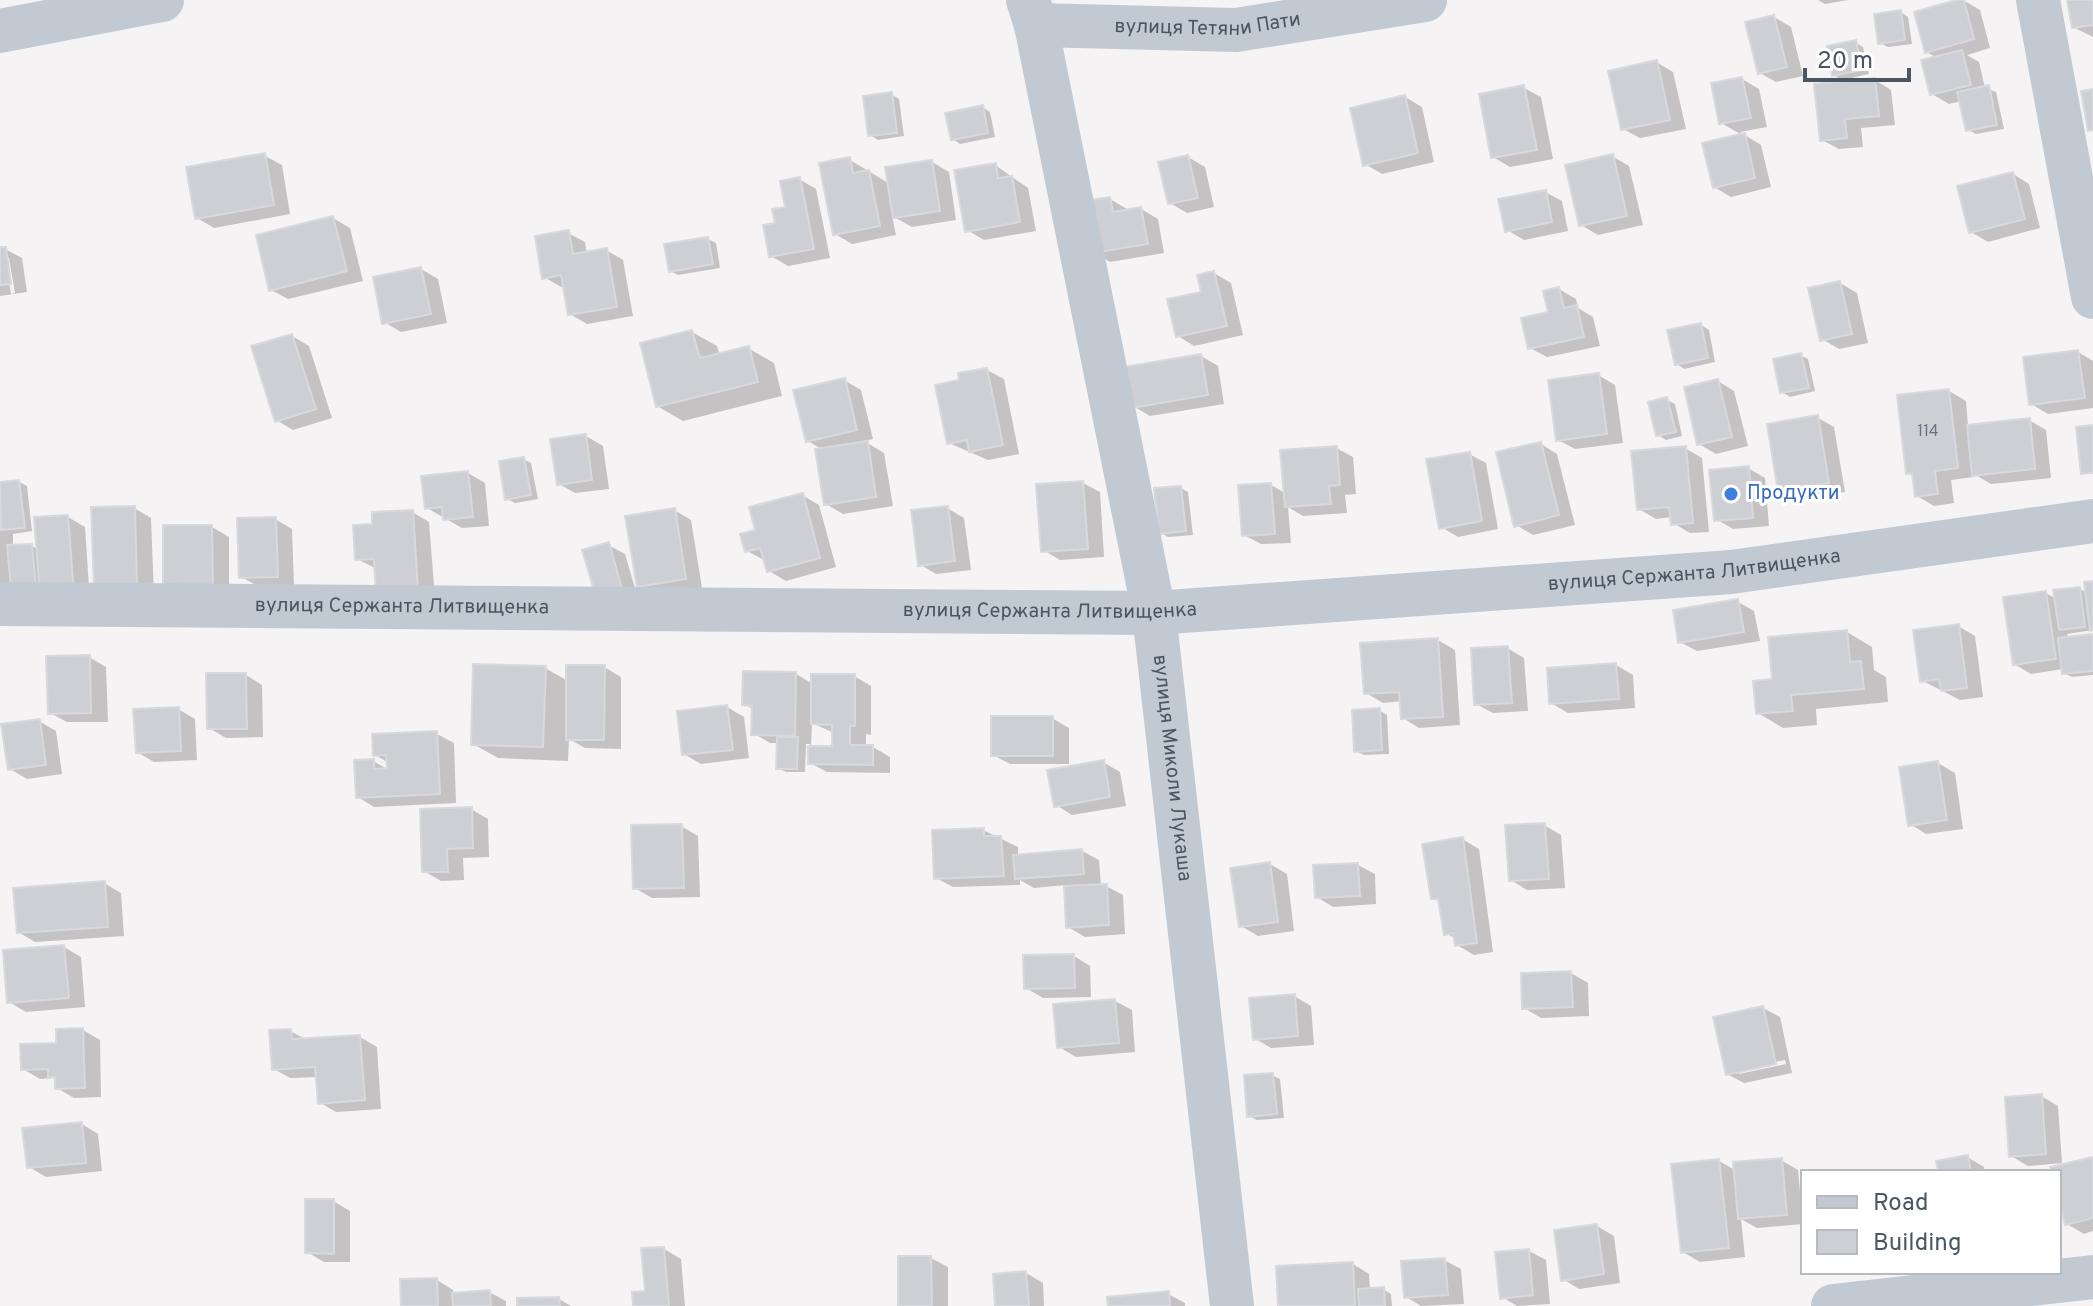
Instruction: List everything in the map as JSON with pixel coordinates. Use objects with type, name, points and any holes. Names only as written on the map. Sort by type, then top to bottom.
[{"type":"street","points":[[0,31],[162,0]]},
{"type":"street","name":"вулиця Тетяни Пати","points":[[1032,13],[1236,30],[1425,0]]},
{"type":"street","points":[[2038,0],[2093,297]]},
{"type":"street","name":"вулиця Миколи Лукаша","points":[[1032,13],[1154,613],[1232,1306]]},
{"type":"street","name":"вулиця Сержанта Литвищенка","points":[[0,604],[1154,613],[1731,572],[2093,521]]},
{"type":"street","points":[[1833,1306],[2093,1277]]},
{"type":"building","points":[[1964,0],[1974,39],[1925,53],[1914,12]]},
{"type":"building","points":[[2067,0],[2093,0],[2093,25],[2072,28]]},
{"type":"building","points":[[1901,10],[1905,40],[1878,44],[1874,14]]},
{"type":"building","points":[[1774,15],[1787,67],[1758,74],[1745,22]]},
{"type":"building","points":[[1856,40],[1862,70],[1832,76],[1827,46]]},
{"type":"building","points":[[1962,50],[1971,85],[1930,95],[1921,60]]},
{"type":"building","points":[[1657,60],[1670,120],[1621,130],[1608,71]]},
{"type":"building","points":[[1742,77],[1751,118],[1719,124],[1711,83]]},
{"type":"building","points":[[1875,78],[1879,116],[1845,119],[1847,138],[1820,141],[1814,84]]},
{"type":"building","points":[[1524,85],[1537,150],[1491,158],[1479,94]]},
{"type":"building","points":[[1989,85],[1997,125],[1966,131],[1957,92]]},
{"type":"building","points":[[2093,89],[2093,130],[2088,131],[2081,91]]},
{"type":"building","points":[[892,92],[897,133],[868,136],[863,96]]},
{"type":"building","points":[[1405,95],[1418,153],[1363,166],[1350,108]]},
{"type":"building","points":[[983,105],[988,133],[951,140],[945,113]]},
{"type":"building","points":[[1745,133],[1755,178],[1713,188],[1702,143]]},
{"type":"building","points":[[265,153],[274,205],[195,219],[186,167]]},
{"type":"building","points":[[1613,154],[1627,216],[1579,226],[1565,165]]},
{"type":"building","points":[[1188,155],[1198,198],[1168,204],[1158,162]]},
{"type":"building","points":[[850,157],[853,173],[869,170],[880,226],[833,235],[819,163]]},
{"type":"building","points":[[932,160],[940,211],[893,218],[885,167]]},
{"type":"building","points":[[996,163],[998,178],[1012,176],[1020,222],[965,232],[954,170]]},
{"type":"building","points":[[2013,172],[2025,219],[1969,233],[1957,186]]},
{"type":"building","points":[[800,177],[814,249],[769,257],[763,225],[775,223],[772,209],[785,207],[780,181]]},
{"type":"building","points":[[1546,190],[1552,222],[1505,232],[1498,199]]},
{"type":"building","points":[[1110,197],[1113,212],[1141,207],[1148,244],[1092,253],[1089,200]]},
{"type":"building","points":[[333,216],[347,271],[269,291],[256,235]]},
{"type":"building","points":[[569,230],[573,254],[607,248],[617,307],[568,315],[561,275],[542,279],[535,236]]},
{"type":"building","points":[[708,237],[713,264],[669,272],[664,244]]},
{"type":"building","points":[[0,247],[6,247],[11,284],[0,285]]},
{"type":"building","points":[[421,267],[431,314],[382,324],[373,277]]},
{"type":"building","points":[[1214,271],[1227,326],[1176,337],[1167,299],[1201,292],[1197,275]]},
{"type":"building","points":[[1840,281],[1852,334],[1820,341],[1808,288]]},
{"type":"building","points":[[1559,287],[1564,308],[1577,305],[1584,337],[1528,349],[1521,318],[1548,312],[1543,291]]},
{"type":"building","points":[[1701,323],[1708,358],[1675,365],[1667,330]]},
{"type":"building","points":[[692,330],[700,358],[749,346],[758,382],[656,407],[640,343]]},
{"type":"building","points":[[292,334],[316,409],[275,422],[251,346]]},
{"type":"building","points":[[2078,350],[2085,398],[2029,405],[2023,357]]},
{"type":"building","points":[[1801,353],[1809,388],[1780,393],[1773,359]]},
{"type":"building","points":[[1201,354],[1208,395],[1131,408],[1124,367]]},
{"type":"building","points":[[987,368],[1003,445],[969,452],[967,440],[947,444],[935,385],[959,380],[958,373]]},
{"type":"building","points":[[1599,373],[1607,434],[1556,441],[1548,380]]},
{"type":"building","points":[[845,378],[857,430],[806,442],[793,390]]},
{"type":"building","points":[[1718,379],[1732,437],[1697,445],[1684,387]]},
{"type":"building","points":[[1949,389],[1958,468],[1935,471],[1938,494],[1915,497],[1912,473],[1906,474],[1897,395]]},
{"type":"building","points":[[1667,397],[1676,432],[1656,436],[1648,402]]},
{"type":"building","points":[[1818,415],[1829,483],[1778,491],[1767,424]]},
{"type":"building","points":[[2030,418],[2035,469],[1972,476],[1967,425]]},
{"type":"building","points":[[2093,425],[2093,473],[2081,474],[2076,427]]},
{"type":"building","points":[[586,434],[592,480],[557,485],[550,439]]},
{"type":"building","points":[[868,441],[876,497],[824,505],[815,449]]},
{"type":"building","points":[[1541,442],[1559,515],[1514,527],[1496,452]]},
{"type":"building","points":[[1337,446],[1340,485],[1329,486],[1331,504],[1285,507],[1280,450]]},
{"type":"building","points":[[1686,446],[1693,523],[1671,525],[1669,507],[1637,510],[1631,451]]},
{"type":"building","points":[[1470,452],[1482,521],[1439,529],[1426,459]]},
{"type":"building","points":[[524,457],[531,495],[505,500],[499,461]]},
{"type":"building","name":"Продукти","points":[[1749,466],[1753,518],[1714,521],[1709,470]]},
{"type":"building","points":[[468,471],[473,517],[443,520],[442,507],[425,509],[421,476]]},
{"type":"building","points":[[19,480],[25,528],[1,530],[0,482]]},
{"type":"building","points":[[1083,481],[1088,549],[1041,552],[1036,484]]},
{"type":"building","points":[[1271,483],[1275,534],[1242,536],[1238,485]]},
{"type":"building","points":[[1181,486],[1186,531],[1159,534],[1154,488]]},
{"type":"building","points":[[803,493],[820,558],[767,572],[760,548],[745,552],[740,534],[755,530],[749,507]]},
{"type":"building","points":[[135,506],[137,586],[94,588],[91,507]]},
{"type":"building","points":[[948,506],[955,561],[918,566],[911,510]]},
{"type":"building","points":[[675,508],[686,579],[637,587],[625,516]]},
{"type":"building","points":[[413,510],[418,590],[376,593],[374,559],[355,560],[353,525],[372,524],[372,512]]},
{"type":"building","points":[[68,515],[74,595],[40,597],[34,517]]},
{"type":"building","points":[[276,517],[278,577],[239,578],[237,518]]},
{"type":"building","points":[[163,525],[212,525],[213,589],[163,589]]},
{"type":"building","points":[[609,542],[623,593],[597,600],[582,550]]},
{"type":"building","points":[[32,544],[37,598],[12,599],[7,545]]},
{"type":"building","points":[[2093,581],[2093,630],[2090,631],[2084,582]]},
{"type":"building","points":[[2080,587],[2085,627],[2059,630],[2053,590]]},
{"type":"building","points":[[2046,591],[2056,659],[2013,665],[2003,597]]},
{"type":"building","points":[[1738,599],[1744,632],[1678,643],[1673,610]]},
{"type":"building","points":[[1959,624],[1967,688],[1941,691],[1939,679],[1920,682],[1913,630]]},
{"type":"building","points":[[1847,630],[1850,662],[1861,661],[1864,689],[1791,695],[1793,711],[1756,714],[1753,681],[1772,679],[1768,637]]},
{"type":"building","points":[[2093,634],[2093,671],[2062,674],[2058,638]]},
{"type":"building","points":[[1438,638],[1443,717],[1401,719],[1399,692],[1364,694],[1360,643]]},
{"type":"building","points":[[1508,646],[1512,703],[1474,705],[1471,648]]},
{"type":"building","points":[[90,655],[91,713],[48,714],[46,656]]},
{"type":"building","points":[[1616,663],[1619,699],[1549,704],[1547,668]]},
{"type":"building","points":[[473,664],[546,666],[543,747],[471,745]]},
{"type":"building","points":[[566,665],[605,665],[604,740],[566,740]]},
{"type":"building","points":[[743,671],[796,672],[795,736],[751,735],[752,706],[742,705]]},
{"type":"building","points":[[206,673],[246,673],[247,729],[207,729]]},
{"type":"building","points":[[811,674],[855,674],[855,726],[850,726],[850,745],[873,745],[873,765],[808,764],[808,746],[832,746],[832,725],[811,724]]},
{"type":"building","points":[[727,705],[733,750],[682,755],[677,711]]},
{"type":"building","points":[[179,707],[181,751],[136,753],[133,709]]},
{"type":"building","points":[[1380,708],[1382,750],[1354,752],[1352,710]]},
{"type":"building","points":[[991,716],[1053,716],[1053,756],[991,756]]},
{"type":"building","points":[[40,719],[46,765],[8,770],[1,724]]},
{"type":"building","points":[[437,731],[440,794],[356,798],[354,760],[374,759],[374,769],[387,768],[386,755],[373,756],[372,734]]},
{"type":"building","points":[[777,737],[798,737],[797,769],[776,769]]},
{"type":"building","points":[[1104,760],[1110,797],[1054,807],[1047,770]]},
{"type":"building","points":[[1938,761],[1947,820],[1908,826],[1899,767]]},
{"type":"building","points":[[472,807],[473,848],[447,849],[448,872],[422,872],[420,809]]},
{"type":"building","points":[[1545,823],[1549,879],[1509,881],[1505,825]]},
{"type":"building","points":[[682,824],[684,888],[633,889],[631,825]]},
{"type":"building","points":[[984,828],[984,836],[1001,836],[1004,876],[934,879],[932,830]]},
{"type":"building","points":[[1463,837],[1477,943],[1455,946],[1453,933],[1444,935],[1438,899],[1431,899],[1422,844]]},
{"type":"building","points":[[1082,849],[1084,874],[1015,879],[1013,855]]},
{"type":"building","points":[[1270,862],[1278,922],[1239,927],[1230,868]]},
{"type":"building","points":[[1358,863],[1360,896],[1315,898],[1313,865]]},
{"type":"building","points":[[105,881],[108,927],[17,933],[13,888]]},
{"type":"building","points":[[1107,884],[1109,925],[1066,928],[1064,886]]},
{"type":"building","points":[[64,945],[69,998],[7,1003],[3,950]]},
{"type":"building","points":[[1074,954],[1075,988],[1024,989],[1023,955]]},
{"type":"building","points":[[1571,971],[1573,1007],[1522,1009],[1521,973]]},
{"type":"building","points":[[1295,994],[1298,1036],[1253,1040],[1249,998]]},
{"type":"building","points":[[1115,999],[1119,1043],[1057,1048],[1053,1004]]},
{"type":"building","points":[[1763,1006],[1776,1064],[1726,1075],[1713,1017]]},
{"type":"building","points":[[83,1028],[85,1088],[55,1089],[55,1077],[48,1078],[48,1069],[21,1070],[20,1044],[56,1043],[56,1029]]},
{"type":"building","points":[[291,1029],[292,1039],[360,1035],[365,1100],[318,1104],[315,1067],[272,1070],[269,1030]]},
{"type":"building","points":[[1273,1073],[1277,1114],[1247,1117],[1244,1075]]},
{"type":"building","points":[[2042,1094],[2046,1154],[2009,1157],[2005,1097]]},
{"type":"building","points":[[82,1122],[86,1163],[27,1168],[22,1128]]},
{"type":"building","points":[[1968,1155],[1971,1170],[1938,1170],[1936,1161]]},
{"type":"building","points":[[2093,1157],[2093,1218],[2065,1225],[2061,1209],[2061,1170],[2051,1170],[2050,1167]]},
{"type":"building","points":[[1782,1158],[1787,1215],[1738,1219],[1733,1162]]},
{"type":"building","points":[[1719,1159],[1729,1248],[1681,1253],[1671,1164]]},
{"type":"building","points":[[305,1199],[334,1199],[334,1254],[305,1253]]},
{"type":"building","points":[[1597,1224],[1604,1274],[1561,1281],[1554,1230]]},
{"type":"building","points":[[664,1247],[669,1306],[633,1306],[632,1292],[645,1291],[641,1248]]},
{"type":"building","points":[[1529,1249],[1533,1295],[1500,1299],[1495,1252]]},
{"type":"building","points":[[898,1256],[931,1256],[932,1306],[898,1306]]},
{"type":"building","points":[[1445,1258],[1448,1295],[1404,1298],[1401,1261]]},
{"type":"building","points":[[1353,1262],[1355,1306],[1278,1306],[1276,1266]]},
{"type":"building","points":[[1026,1271],[1029,1306],[995,1306],[993,1274]]},
{"type":"building","points":[[437,1278],[438,1306],[401,1306],[400,1279]]},
{"type":"building","points":[[1384,1287],[1385,1306],[1359,1306],[1358,1289]]},
{"type":"building","points":[[490,1290],[491,1306],[453,1306],[452,1293]]},
{"type":"building","points":[[1169,1291],[1170,1306],[1108,1306],[1107,1297]]},
{"type":"building","points":[[559,1297],[560,1306],[517,1306],[517,1298]]},
{"type":"place","name":"Продукти","points":[[1731,494]]}]
